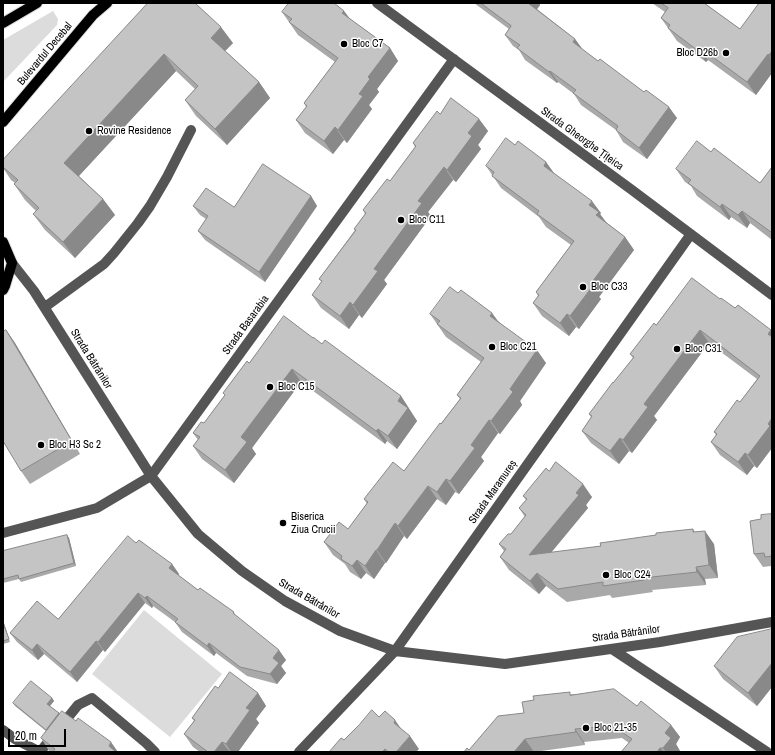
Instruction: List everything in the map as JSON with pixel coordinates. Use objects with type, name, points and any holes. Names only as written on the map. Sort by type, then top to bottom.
[{"type":"main road","points":[[3,24],[37,3]]},
{"type":"main road","name":"Bulevardul Decebal","points":[[3,122],[93,15],[107,3]]},
{"type":"main road","name":"Strada Bătrânilor","points":[[3,242],[12,263]]},
{"type":"main road","points":[[3,290],[12,263]]},
{"type":"street","name":"Strada Gheorghe Țițeica","points":[[377,3],[772,295]]},
{"type":"street","name":"Strada Basarabia","points":[[3,533],[97,508],[151,476],[454,59]]},
{"type":"street","points":[[44,307],[104,264],[114,253],[150,206],[191,130]]},
{"type":"street","name":"Strada Maramureș","points":[[300,752],[394,651],[691,234]]},
{"type":"street","name":"Strada Bătrânilor","points":[[12,263],[34,291],[151,476],[198,534],[242,571],[285,601],[340,631],[394,651],[506,664],[660,642],[772,622]]},
{"type":"street","points":[[612,649],[767,752]]},
{"type":"street","points":[[3,730],[15,739],[40,752],[78,705],[92,698],[155,752]]},
{"type":"shaded area","points":[[53,11],[58,19],[57,25],[3,82],[3,40]]},
{"type":"shaded area","points":[[144,610],[222,674],[170,737],[92,674]]},
{"type":"building","name":"Rovine Residence","points":[[148,3],[195,3],[221,27],[211,38],[259,82],[215,129],[185,100],[198,86],[164,54],[64,163],[103,199],[63,242],[33,214],[39,208],[14,184],[18,180],[3,167],[3,160]]},
{"type":"building","points":[[289,3],[334,3],[344,11],[342,13],[390,48],[368,77],[370,79],[359,94],[363,96],[338,130],[335,127],[324,141],[296,120],[307,106],[304,103],[338,58],[289,22],[292,19],[282,12]]},
{"type":"building","points":[[481,3],[528,3],[575,39],[573,42],[598,61],[600,59],[644,92],[646,90],[669,107],[639,148],[616,130],[618,126],[573,93],[576,90],[517,48],[520,45],[505,35],[511,26]]},
{"type":"building","points":[[661,3],[704,3],[740,29],[759,3],[772,3],[772,51],[769,55],[768,54],[747,82],[699,47],[697,50],[668,28],[670,25],[661,18],[668,8]]},
{"type":"building","points":[[451,98],[479,119],[468,133],[472,136],[447,170],[444,167],[418,201],[422,203],[374,269],[378,271],[353,305],[350,302],[340,316],[312,295],[322,281],[319,279],[356,230],[354,229],[366,213],[363,210],[387,179],[390,181],[416,146],[413,143],[437,111],[440,114]]},
{"type":"building","points":[[506,138],[515,145],[518,141],[546,162],[544,166],[592,201],[589,205],[599,212],[596,215],[625,237],[590,285],[592,287],[570,316],[567,314],[560,323],[533,303],[539,295],[536,292],[574,241],[537,214],[539,211],[492,176],[494,172],[486,166]]},
{"type":"building","points":[[697,141],[711,152],[714,148],[760,183],[772,167],[771,232],[742,211],[738,215],[722,204],[720,207],[688,183],[691,180],[676,169]]},
{"type":"building","points":[[263,164],[311,196],[259,272],[198,231],[208,216],[193,206],[206,188],[234,207]]},
{"type":"building","points":[[692,278],[720,299],[721,298],[735,308],[738,305],[771,330],[768,334],[772,337],[772,418],[768,424],[770,426],[748,455],[745,453],[738,462],[711,442],[717,434],[714,432],[737,400],[740,402],[760,376],[700,330],[644,404],[648,407],[623,440],[620,438],[610,451],[582,431],[592,416],[589,414],[634,357],[630,354],[654,323],[656,325]]},
{"type":"building","points":[[450,287],[458,293],[461,290],[492,313],[490,316],[537,350],[510,389],[513,392],[491,421],[489,420],[471,445],[475,448],[450,481],[446,479],[437,492],[428,486],[398,526],[395,523],[365,566],[357,560],[352,566],[341,559],[342,556],[324,542],[339,522],[348,529],[368,502],[364,499],[393,462],[404,471],[461,398],[457,395],[484,358],[437,324],[440,321],[430,314]]},
{"type":"building","points":[[284,316],[322,344],[325,340],[401,396],[398,401],[408,408],[388,436],[378,429],[376,431],[292,369],[241,437],[247,442],[225,470],[193,446],[200,437],[193,433],[201,422],[204,423],[225,395],[223,393],[247,361],[249,363]]},
{"type":"building","points":[[6,330],[72,441],[21,471],[3,441],[3,332]]},
{"type":"building","points":[[556,462],[583,484],[576,493],[579,495],[529,555],[601,546],[600,543],[656,535],[656,533],[693,529],[693,532],[705,531],[709,565],[696,567],[697,572],[643,578],[644,580],[603,586],[603,582],[558,589],[537,573],[530,581],[500,557],[506,549],[499,544],[508,534],[511,534],[526,515],[519,508],[527,499],[523,496],[546,468],[549,471]]},
{"type":"building","points":[[772,514],[772,556],[765,557],[764,553],[754,554],[750,521],[761,519],[761,515]]},
{"type":"building","points":[[67,535],[74,563],[19,579],[18,575],[3,579],[3,551]]},
{"type":"building","points":[[128,536],[136,543],[139,540],[172,564],[169,568],[198,590],[200,588],[234,612],[233,613],[279,650],[273,658],[279,663],[270,674],[240,667],[209,643],[207,646],[175,622],[178,619],[147,596],[145,598],[138,593],[98,642],[96,641],[70,672],[37,644],[32,650],[10,633],[37,601],[58,619]]},
{"type":"building","points":[[3,623],[9,639],[3,641]]},
{"type":"building","points":[[772,629],[772,663],[748,693],[714,666],[737,637]]},
{"type":"building","points":[[230,672],[258,693],[246,708],[250,710],[226,744],[222,742],[214,752],[208,752],[184,734],[195,720],[192,718],[215,686],[218,688]]},
{"type":"building","points":[[31,681],[52,698],[47,704],[59,713],[46,730],[13,703]]},
{"type":"building","points":[[614,689],[637,706],[641,701],[671,725],[665,733],[671,738],[663,748],[660,748],[657,752],[621,752],[632,739],[613,726],[575,729],[576,732],[525,739],[514,752],[464,752],[467,748],[469,750],[498,716],[524,713],[522,702],[534,700],[533,696],[570,692],[570,695]]},
{"type":"building","points":[[372,710],[379,717],[385,711],[395,720],[394,723],[410,736],[396,752],[389,752],[385,749],[382,752],[329,752],[341,738],[344,740]]},
{"type":"building","points":[[62,711],[76,721],[78,718],[111,742],[109,746],[116,752],[53,752],[55,749],[41,738]]},
{"type":"place","name":"Bloc C7","points":[[344,44]]},
{"type":"place","name":"Bloc D26b","points":[[726,53]]},
{"type":"place","name":"Rovine Residence","points":[[89,131]]},
{"type":"place","name":"Bloc C11","points":[[401,220]]},
{"type":"place","name":"Bloc C33","points":[[583,287]]},
{"type":"place","name":"Bloc C21","points":[[492,347]]},
{"type":"place","name":"Bloc C31","points":[[677,349]]},
{"type":"place","name":"Bloc C15","points":[[270,387]]},
{"type":"place","name":"Bloc H3 Sc 2","points":[[41,445]]},
{"type":"place","name":"Biserica Ziua Crucii","points":[[283,523]]},
{"type":"place","name":"Bloc C24","points":[[606,575]]},
{"type":"place","name":"Bloc 21-35","points":[[586,728]]}]
